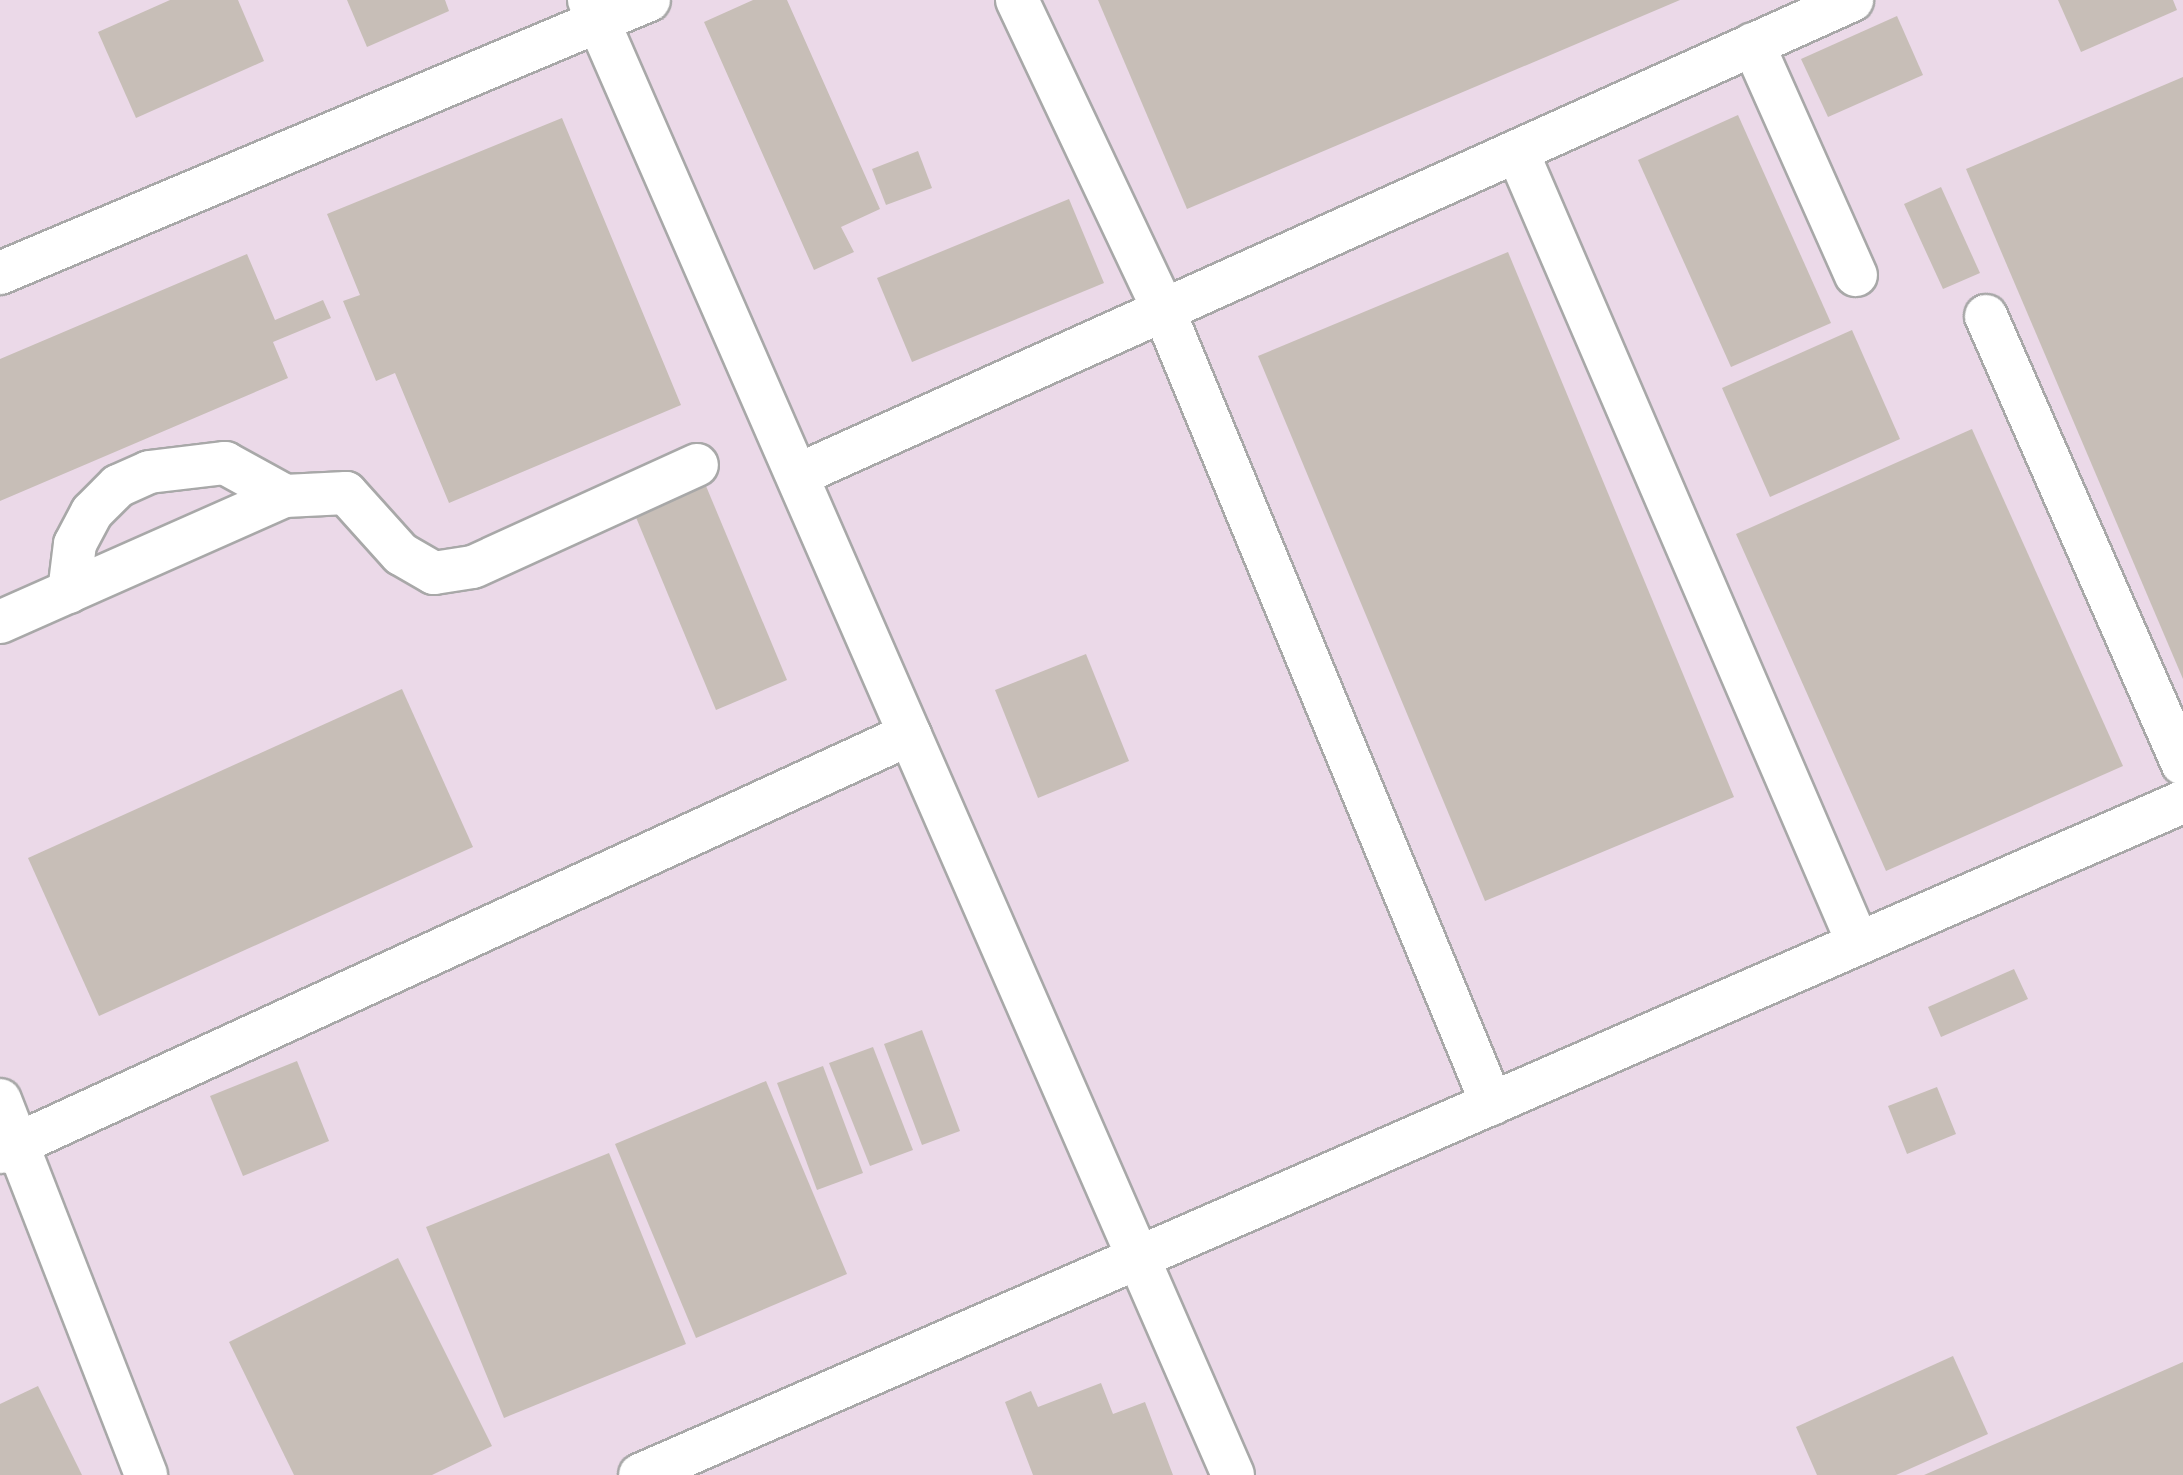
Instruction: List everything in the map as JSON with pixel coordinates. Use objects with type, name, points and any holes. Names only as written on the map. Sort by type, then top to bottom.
[{"type":"lane","points":[[0,273],[594,12],[649,0]]},
{"type":"lane","points":[[1017,0],[1164,312],[1492,1104]]},
{"type":"lane","points":[[800,474],[1852,0]]},
{"type":"lane","points":[[594,12],[800,474],[1233,1475]]},
{"type":"lane","points":[[1753,44],[1856,275]]},
{"type":"lane","points":[[1517,151],[1858,943]]},
{"type":"lane","points":[[1986,316],[2183,764]]},
{"type":"lane","points":[[69,592],[75,544],[92,512],[118,486],[149,472],[226,463],[285,496]]},
{"type":"lane","points":[[0,622],[285,496],[346,492],[401,554],[434,573],[473,568],[697,464]]},
{"type":"lane","points":[[9,1148],[910,734]]},
{"type":"lane","points":[[640,1475],[2183,802]]},
{"type":"lane","points":[[0,1100],[9,1148],[146,1475]]},
{"type":"shaded area","points":[[0,0],[2183,0],[2183,1475],[0,1475]]},
{"type":"building","points":[[170,0],[238,0],[264,61],[136,118],[98,32]]},
{"type":"building","points":[[347,0],[445,0],[449,11],[367,47]]},
{"type":"building","points":[[753,0],[787,0],[880,209],[841,227],[854,252],[814,270],[704,22]]},
{"type":"building","points":[[1098,0],[1680,0],[1187,209]]},
{"type":"building","points":[[2058,0],[2173,0],[2177,10],[2081,52]]},
{"type":"building","points":[[1897,16],[1923,75],[1828,117],[1801,59]]},
{"type":"building","points":[[2183,77],[2183,679],[1966,169]]},
{"type":"building","points":[[1738,115],[1831,323],[1731,367],[1638,160]]},
{"type":"building","points":[[562,118],[681,405],[449,503],[395,373],[376,381],[343,301],[360,295],[327,214]]},
{"type":"building","points":[[918,151],[932,188],[886,205],[872,169]]},
{"type":"building","points":[[1941,187],[1980,273],[1943,289],[1904,204]]},
{"type":"building","points":[[1069,199],[1104,283],[912,362],[877,278]]},
{"type":"building","points":[[1508,252],[1734,797],[1485,901],[1258,356]]},
{"type":"building","points":[[247,254],[275,320],[323,300],[331,318],[273,342],[288,378],[0,501],[0,359]]},
{"type":"building","points":[[1852,330],[1900,439],[1770,497],[1722,388]]},
{"type":"building","points":[[1972,429],[2123,766],[1886,871],[1736,534]]},
{"type":"building","points":[[706,486],[787,680],[716,710],[635,515]]},
{"type":"building","points":[[1086,654],[1129,761],[1038,798],[995,690]]},
{"type":"building","points":[[402,689],[473,847],[99,1016],[28,858]]},
{"type":"building","points":[[2014,969],[2028,999],[1941,1037],[1928,1007]]},
{"type":"building","points":[[922,1030],[960,1131],[922,1145],[884,1044]]},
{"type":"building","points":[[873,1047],[913,1150],[870,1166],[829,1063]]},
{"type":"building","points":[[297,1061],[329,1141],[243,1176],[210,1096]]},
{"type":"building","points":[[823,1066],[863,1173],[817,1190],[777,1083]]},
{"type":"building","points":[[766,1081],[847,1274],[696,1338],[615,1144]]},
{"type":"building","points":[[1937,1087],[1956,1134],[1907,1154],[1888,1106]]},
{"type":"building","points":[[609,1153],[686,1344],[504,1418],[426,1227]]},
{"type":"building","points":[[398,1258],[492,1446],[432,1475],[294,1475],[229,1342]]},
{"type":"building","points":[[1953,1356],[1988,1434],[1896,1475],[1817,1475],[1796,1427]]},
{"type":"building","points":[[2183,1362],[2183,1475],[1924,1475]]},
{"type":"building","points":[[1101,1383],[1113,1414],[1145,1402],[1173,1475],[1033,1475],[1005,1402],[1031,1391],[1038,1407]]},
{"type":"building","points":[[38,1386],[82,1475],[0,1475],[0,1404]]}]
